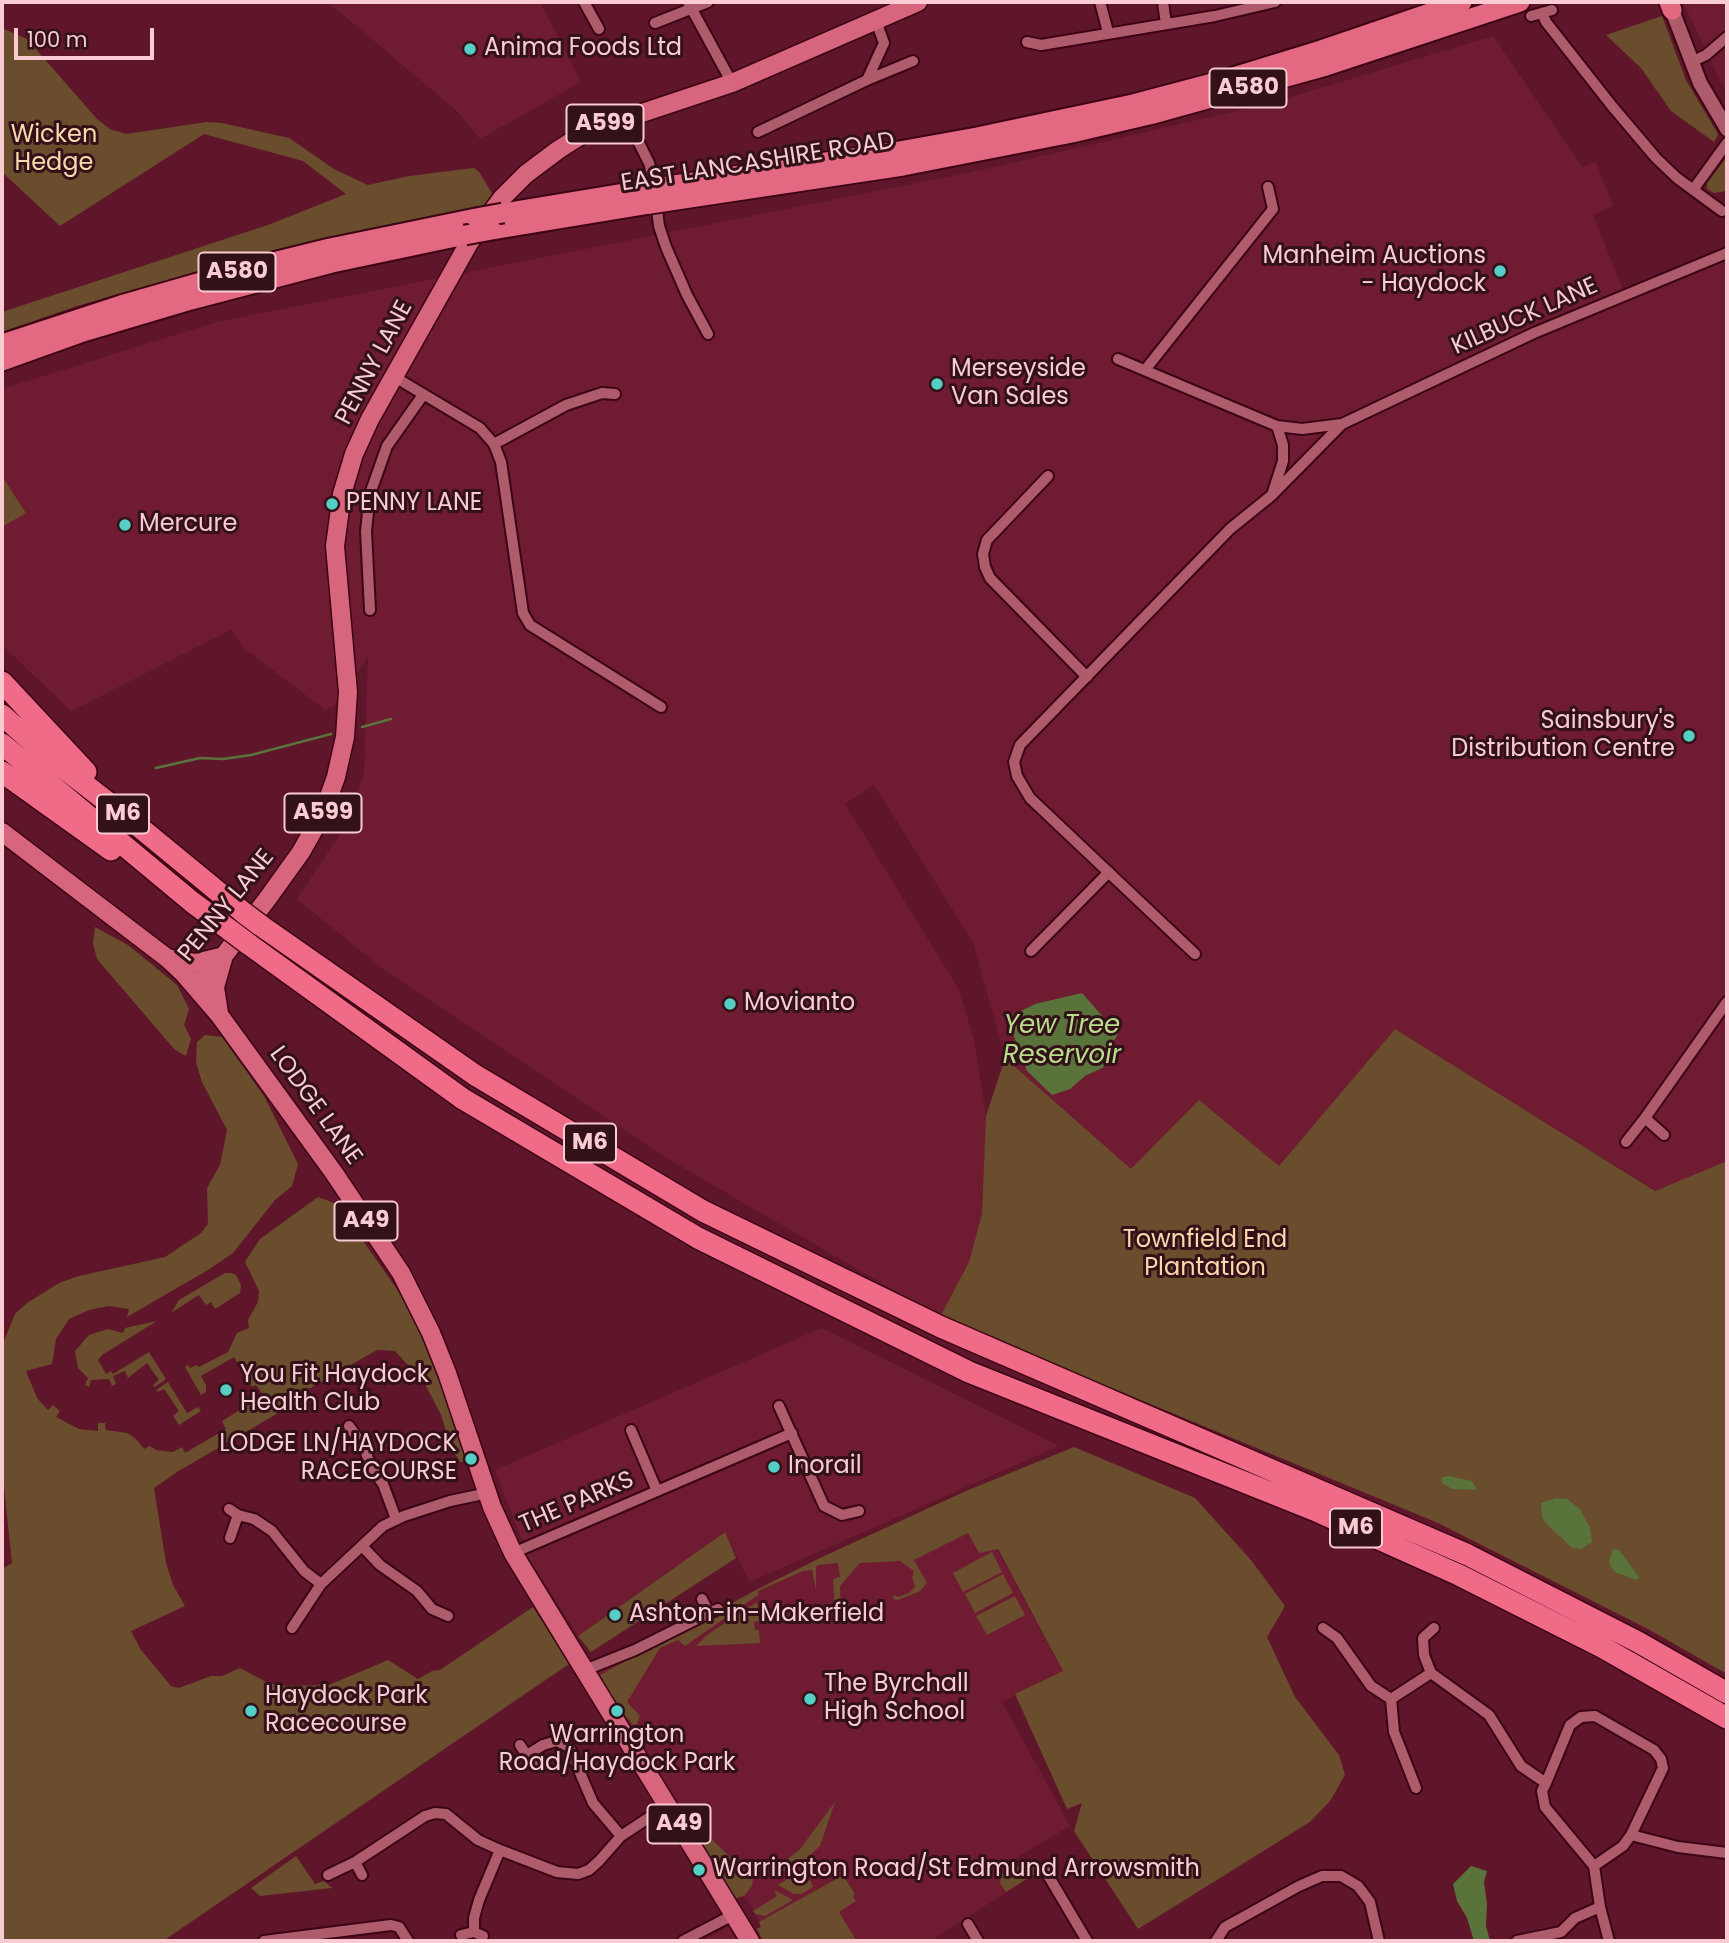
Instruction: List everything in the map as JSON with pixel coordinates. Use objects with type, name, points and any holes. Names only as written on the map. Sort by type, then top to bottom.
[{"type":"highway","name":"EAST LANCASHIRE ROAD","points":[[974,145],[1220,81],[1462,2]]},
{"type":"highway","name":"EAST LANCASHIRE ROAD","points":[[2,344],[121,305],[330,248],[974,145],[1072,133],[1236,92],[1486,14],[1535,9]]},
{"type":"highway","name":"EAST LANCASHIRE ROAD","points":[[2,361],[80,332],[191,300],[332,263],[464,235],[503,213],[655,196]]},
{"type":"highway","points":[[2,682],[132,821]]},
{"type":"highway","name":"M6","points":[[2,715],[252,919],[475,1074],[703,1211],[941,1327],[1468,1555],[1638,1642],[1727,1693]]},
{"type":"highway","name":"M6","points":[[2,744],[192,902],[463,1099],[698,1238],[969,1372],[1314,1510],[1459,1575],[1602,1647],[1727,1718]]},
{"type":"highway","points":[[2,772],[85,833],[192,902]]},
{"type":"main road","name":"PENNY LANE","points":[[194,985],[226,953],[301,852],[323,813],[336,777],[345,737],[348,692],[335,546],[339,509],[354,454],[393,376],[469,243],[502,198],[526,174],[573,139],[604,124],[732,83],[918,2]]},
{"type":"main road","name":"LODGE LANE","points":[[2,832],[167,958],[194,985],[220,1016],[334,1173],[401,1273],[447,1373],[488,1493],[513,1553],[585,1670]]},
{"type":"main road","points":[[167,958],[203,963],[226,953]]},
{"type":"main road","name":"A599","points":[[220,1016],[215,987],[226,953]]},
{"type":"main road","name":"A49","points":[[585,1670],[750,1941]]},
{"type":"street","points":[[584,2],[599,29]]},
{"type":"street","points":[[655,23],[690,6],[708,2]]},
{"type":"street","points":[[1100,2],[1108,32]]},
{"type":"street","points":[[1163,2],[1166,24]]},
{"type":"street","points":[[1027,42],[1041,45],[1215,16],[1275,2]]},
{"type":"street","points":[[1670,4],[1710,104],[1727,129]]},
{"type":"street","points":[[690,6],[732,83]]},
{"type":"street","points":[[1535,9],[1620,116],[1663,164],[1693,190],[1725,209]]},
{"type":"street","points":[[867,80],[884,43],[876,21]]},
{"type":"street","points":[[1691,62],[1706,55],[1727,37]]},
{"type":"street","points":[[758,132],[913,61]]},
{"type":"street","points":[[626,117],[649,163],[659,226],[666,247],[708,334]]},
{"type":"street","points":[[1693,190],[1727,144]]},
{"type":"street","points":[[1144,370],[1273,209],[1268,187]]},
{"type":"street","name":"KILBUCK LANE","points":[[1118,359],[1277,426],[1302,429],[1342,424],[1534,333],[1727,253]]},
{"type":"street","points":[[393,376],[480,428],[494,444],[501,462],[523,613],[530,625],[661,707]]},
{"type":"street","points":[[494,444],[566,405],[602,393],[615,394]]},
{"type":"street","points":[[370,610],[363,598],[370,494],[387,446],[423,395]]},
{"type":"street","name":"KILBUCK LANE","points":[[1195,954],[1030,798],[1017,776],[1014,762],[1020,745],[1230,529],[1272,495],[1342,424]]},
{"type":"street","points":[[1272,495],[1283,461],[1283,445],[1277,426]]},
{"type":"street","points":[[1048,476],[986,540],[983,554],[985,567],[990,578],[1087,677]]},
{"type":"street","points":[[1031,951],[1108,872]]},
{"type":"street","points":[[1626,1142],[1727,1002]]},
{"type":"street","points":[[1645,1118],[1664,1135]]},
{"type":"street","points":[[779,1406],[824,1506],[842,1515],[859,1511]]},
{"type":"street","points":[[349,1426],[364,1447],[371,1467],[383,1484],[396,1519]]},
{"type":"street","name":"THE PARKS","points":[[631,1430],[657,1491]]},
{"type":"street","name":"THE PARKS","points":[[513,1553],[792,1433]]},
{"type":"street","points":[[292,1628],[321,1584],[383,1526],[450,1501],[488,1493]]},
{"type":"street","points":[[230,1538],[233,1512],[254,1519],[272,1531],[304,1570],[321,1584]]},
{"type":"street","points":[[362,1546],[380,1565],[417,1591],[432,1609],[448,1616]]},
{"type":"street","points":[[585,1670],[635,1650],[713,1611],[702,1599]]},
{"type":"street","points":[[1323,1628],[1337,1638],[1371,1686],[1391,1699]]},
{"type":"street","points":[[1434,1628],[1423,1638],[1423,1655],[1431,1673],[1489,1716],[1521,1766],[1546,1783]]},
{"type":"street","points":[[1391,1699],[1431,1673]]},
{"type":"street","points":[[1391,1699],[1394,1732],[1416,1788]]},
{"type":"street","points":[[1594,1866],[1623,1846],[1631,1835],[1663,1768],[1654,1749],[1595,1716],[1581,1717],[1570,1725],[1542,1791],[1545,1807],[1594,1866],[1600,1907],[1609,1941]]},
{"type":"street","points":[[527,1755],[543,1745],[557,1741],[569,1747],[593,1803],[621,1836]]},
{"type":"street","points":[[328,1875],[355,1863],[435,1812],[446,1814],[478,1840],[500,1850],[557,1872],[578,1874],[589,1870],[621,1836],[668,1805]]},
{"type":"street","points":[[1631,1835],[1678,1847],[1727,1853]]},
{"type":"street","points":[[461,1935],[479,1934],[474,1918],[500,1850]]},
{"type":"street","points":[[355,1863],[362,1875]]},
{"type":"street","points":[[1045,1870],[1087,1941]]},
{"type":"street","points":[[1216,1941],[1225,1927],[1299,1886],[1322,1876],[1341,1875],[1358,1886],[1370,1902],[1379,1941]]},
{"type":"street","points":[[1517,1941],[1561,1932],[1575,1917],[1600,1907]]},
{"type":"street","points":[[683,1941],[733,1914]]},
{"type":"street","points":[[968,1924],[978,1941]]},
{"type":"street","points":[[264,1941],[297,1939],[391,1925],[399,1927],[408,1941]]},
{"type":"shaded area","points":[[328,2],[540,2],[581,82],[480,139],[457,111]]},
{"type":"shaded area","points":[[1683,2],[1727,2],[1727,94]]},
{"type":"shaded area","points":[[1493,36],[1582,167],[1596,162],[1613,206],[1593,215],[1623,290],[1727,247],[1727,1162],[1656,1191],[1395,1029],[1279,1167],[1131,1169],[1005,1058],[973,942],[874,785],[845,804],[959,990],[974,1040],[986,1116],[982,1214],[969,1262],[940,1317],[668,1159],[382,968],[297,899],[349,821],[364,773],[368,657],[333,707],[324,709],[244,648],[231,630],[71,711],[2,645],[2,527],[25,512],[2,476],[2,389],[217,322],[968,173],[1271,103]]},
{"type":"shaded area","points":[[822,1328],[1059,1446],[750,1582],[724,1532],[578,1636],[528,1557],[495,1470]]},
{"type":"shaded area","name":"The Byrchall High School","points":[[966,1491],[1063,1672],[1002,1702],[1070,1826],[1014,1859],[1012,1871],[1021,1883],[930,1941],[763,1941],[757,1929],[761,1926],[750,1904],[744,1896],[736,1898],[729,1895],[689,1821],[636,1739],[597,1670],[822,1557]]},
{"type":"shaded area","points":[[728,1927],[737,1941],[702,1941]]},
{"type":"green space","points":[[1662,16],[1686,80],[1718,134],[1714,142],[1671,111],[1641,68],[1606,35]]},
{"type":"green space","name":"Wicken Hedge","points":[[2,28],[27,39],[97,119],[110,129],[126,134],[207,122],[222,123],[289,138],[334,169],[368,185],[409,176],[474,168],[493,195],[484,206],[227,263],[77,306],[2,332],[2,312],[268,225],[346,194],[303,161],[204,134],[60,226],[2,172]]},
{"type":"green space","points":[[1727,157],[1727,191],[1714,193],[1707,189],[1707,183]]},
{"type":"green space","points":[[2,476],[26,513],[2,527]]},
{"type":"green space","points":[[95,927],[128,945],[177,985],[189,1009],[184,1025],[191,1039],[186,1056],[175,1050],[97,959],[93,943]]},
{"type":"green space","name":"Townfield End Plantation","points":[[1395,1029],[1655,1191],[1727,1161],[1727,1674],[1648,1629],[1438,1523],[940,1317],[969,1262],[982,1214],[986,1116],[1005,1058],[1131,1169],[1199,1100],[1279,1166]]},
{"type":"green space","name":"Haydock Park Racecourse","points":[[205,1035],[222,1037],[264,1096],[298,1164],[292,1186],[275,1200],[233,1253],[208,1270],[127,1317],[129,1309],[109,1306],[89,1310],[69,1319],[56,1339],[52,1364],[26,1371],[37,1398],[48,1410],[53,1405],[60,1411],[56,1417],[79,1429],[98,1431],[98,1423],[105,1423],[106,1430],[127,1433],[144,1449],[150,1446],[156,1450],[173,1452],[182,1447],[185,1453],[226,1429],[222,1421],[253,1402],[260,1411],[270,1405],[256,1385],[252,1387],[234,1357],[201,1376],[206,1392],[201,1395],[185,1367],[199,1367],[228,1352],[237,1333],[249,1328],[248,1320],[258,1302],[259,1291],[245,1262],[260,1239],[318,1197],[337,1204],[416,1316],[467,1440],[465,1462],[460,1462],[452,1449],[441,1415],[425,1384],[395,1351],[377,1350],[277,1407],[280,1412],[154,1488],[166,1563],[173,1585],[185,1606],[131,1631],[141,1650],[171,1686],[179,1688],[240,1668],[268,1683],[281,1686],[329,1685],[388,1660],[418,1679],[432,1671],[440,1670],[533,1607],[569,1664],[163,1941],[2,1941],[2,1569],[12,1563],[2,1467],[2,1346],[15,1314],[59,1283],[165,1257],[201,1233],[208,1224],[207,1188],[220,1165],[227,1130],[202,1082],[196,1063],[197,1042]]},
{"type":"green space","points":[[225,1273],[236,1275],[241,1285],[240,1293],[215,1309],[211,1302],[206,1305],[199,1295],[171,1313],[179,1300]]},
{"type":"green space","points":[[157,1321],[98,1360],[106,1374],[111,1371],[113,1374],[149,1352],[166,1379],[155,1387],[153,1385],[159,1380],[147,1363],[128,1378],[125,1371],[113,1376],[116,1384],[112,1386],[109,1379],[91,1380],[89,1387],[85,1385],[88,1378],[78,1368],[75,1351],[89,1335],[108,1329],[123,1333],[125,1328]]},
{"type":"green space","points":[[168,1382],[187,1413],[198,1407],[201,1411],[179,1425],[173,1416],[179,1411],[164,1389],[158,1392],[156,1390]]},
{"type":"green space","points":[[1074,1447],[1195,1498],[1251,1560],[1285,1606],[1267,1637],[1295,1697],[1339,1755],[1345,1775],[1330,1801],[1310,1822],[1138,1929],[1074,1831],[1082,1803],[1067,1809],[1015,1694],[1063,1671],[998,1549],[979,1553],[968,1533],[914,1560],[927,1583],[920,1591],[898,1600],[893,1599],[894,1595],[898,1597],[909,1593],[915,1587],[912,1577],[914,1571],[900,1561],[860,1563],[840,1586],[841,1611],[835,1612],[833,1579],[840,1577],[838,1563],[816,1567],[816,1590],[812,1570],[803,1571],[758,1591],[758,1595],[685,1646],[678,1640],[660,1648],[627,1702],[640,1716],[637,1724],[633,1725],[616,1704],[600,1675],[758,1589],[822,1557],[966,1491]]},
{"type":"green space","points":[[725,1532],[736,1558],[591,1652],[578,1636]]},
{"type":"green space","points":[[992,1552],[1002,1572],[963,1592],[953,1573]]},
{"type":"green space","points":[[1003,1574],[1013,1593],[975,1613],[965,1594]]},
{"type":"green space","points":[[1015,1596],[1025,1615],[987,1635],[976,1616]]},
{"type":"green space","points":[[757,1602],[759,1621],[754,1622],[755,1630],[759,1630],[760,1643],[696,1646],[707,1635]]},
{"type":"green space","points":[[835,1802],[820,1846],[805,1860],[773,1877],[776,1869],[800,1849]]},
{"type":"green space","points":[[698,1826],[753,1879],[752,1886],[744,1896],[736,1898],[729,1895],[693,1828]]},
{"type":"green space","points":[[296,1856],[315,1884],[324,1881],[332,1888],[260,1896],[251,1888]]},
{"type":"green space","points":[[1031,1859],[1036,1861],[1041,1870],[1006,1892],[1000,1883],[1001,1875]]},
{"type":"green space","points":[[814,1862],[816,1867],[803,1875],[807,1881],[810,1880],[813,1887],[801,1894],[794,1894],[778,1885]]},
{"type":"green space","points":[[840,1877],[846,1880],[855,1894],[853,1896],[856,1901],[839,1912],[856,1940],[763,1941],[757,1929],[761,1927],[759,1922]]},
{"type":"green space","points":[[774,1890],[793,1900],[765,1916],[755,1914],[753,1911],[777,1896]]},
{"type":"water","name":"Yew Tree Reservoir","points":[[1082,993],[1118,1034],[1110,1047],[1111,1058],[1102,1068],[1085,1076],[1070,1089],[1052,1095],[1027,1071],[1007,1018],[1035,1004]]},
{"type":"water","points":[[1448,1476],[1472,1481],[1477,1490],[1452,1489],[1442,1483],[1441,1478]]},
{"type":"water","points":[[1556,1498],[1567,1499],[1580,1509],[1590,1528],[1592,1542],[1581,1549],[1571,1547],[1546,1523],[1542,1517],[1541,1503]]},
{"type":"water","points":[[1613,1549],[1619,1550],[1639,1577],[1636,1580],[1615,1572],[1611,1567],[1609,1560]]},
{"type":"water","points":[[1471,1866],[1487,1871],[1484,1882],[1486,1926],[1490,1941],[1474,1941],[1467,1918],[1457,1901],[1453,1884]]},
{"type":"waterway","points":[[362,727],[391,719]]},
{"type":"waterway","points":[[156,768],[200,758],[223,759],[251,755],[331,734]]},
{"type":"place","name":"Anima Foods Ltd","points":[[470,49]]},
{"type":"place","name":"Manheim Auctions - Haydock","points":[[1500,271]]},
{"type":"place","name":"Merseyside Van Sales","points":[[937,384]]},
{"type":"place","name":"PENNY LANE","points":[[332,504]]},
{"type":"place","name":"Mercure","points":[[125,525]]},
{"type":"place","name":"Sainsbury's Distribution Centre","points":[[1689,736]]},
{"type":"place","name":"Movianto","points":[[730,1004]]},
{"type":"place","name":"You Fit Haydock Health Club","points":[[226,1390]]},
{"type":"place","name":"LODGE LN/HAYDOCK RACECOURSE","points":[[471,1459]]},
{"type":"place","name":"Inorail","points":[[774,1467]]},
{"type":"place","name":"Ashton-in-Makerfield","points":[[615,1615]]},
{"type":"place","name":"The Byrchall High School","points":[[810,1699]]},
{"type":"place","name":"Haydock Park Racecourse","points":[[251,1711]]},
{"type":"place","name":"Warrington Road/Haydock Park","points":[[617,1711]]},
{"type":"place","name":"Warrington Road/St Edmund Arrowsmith","points":[[699,1870]]}]
